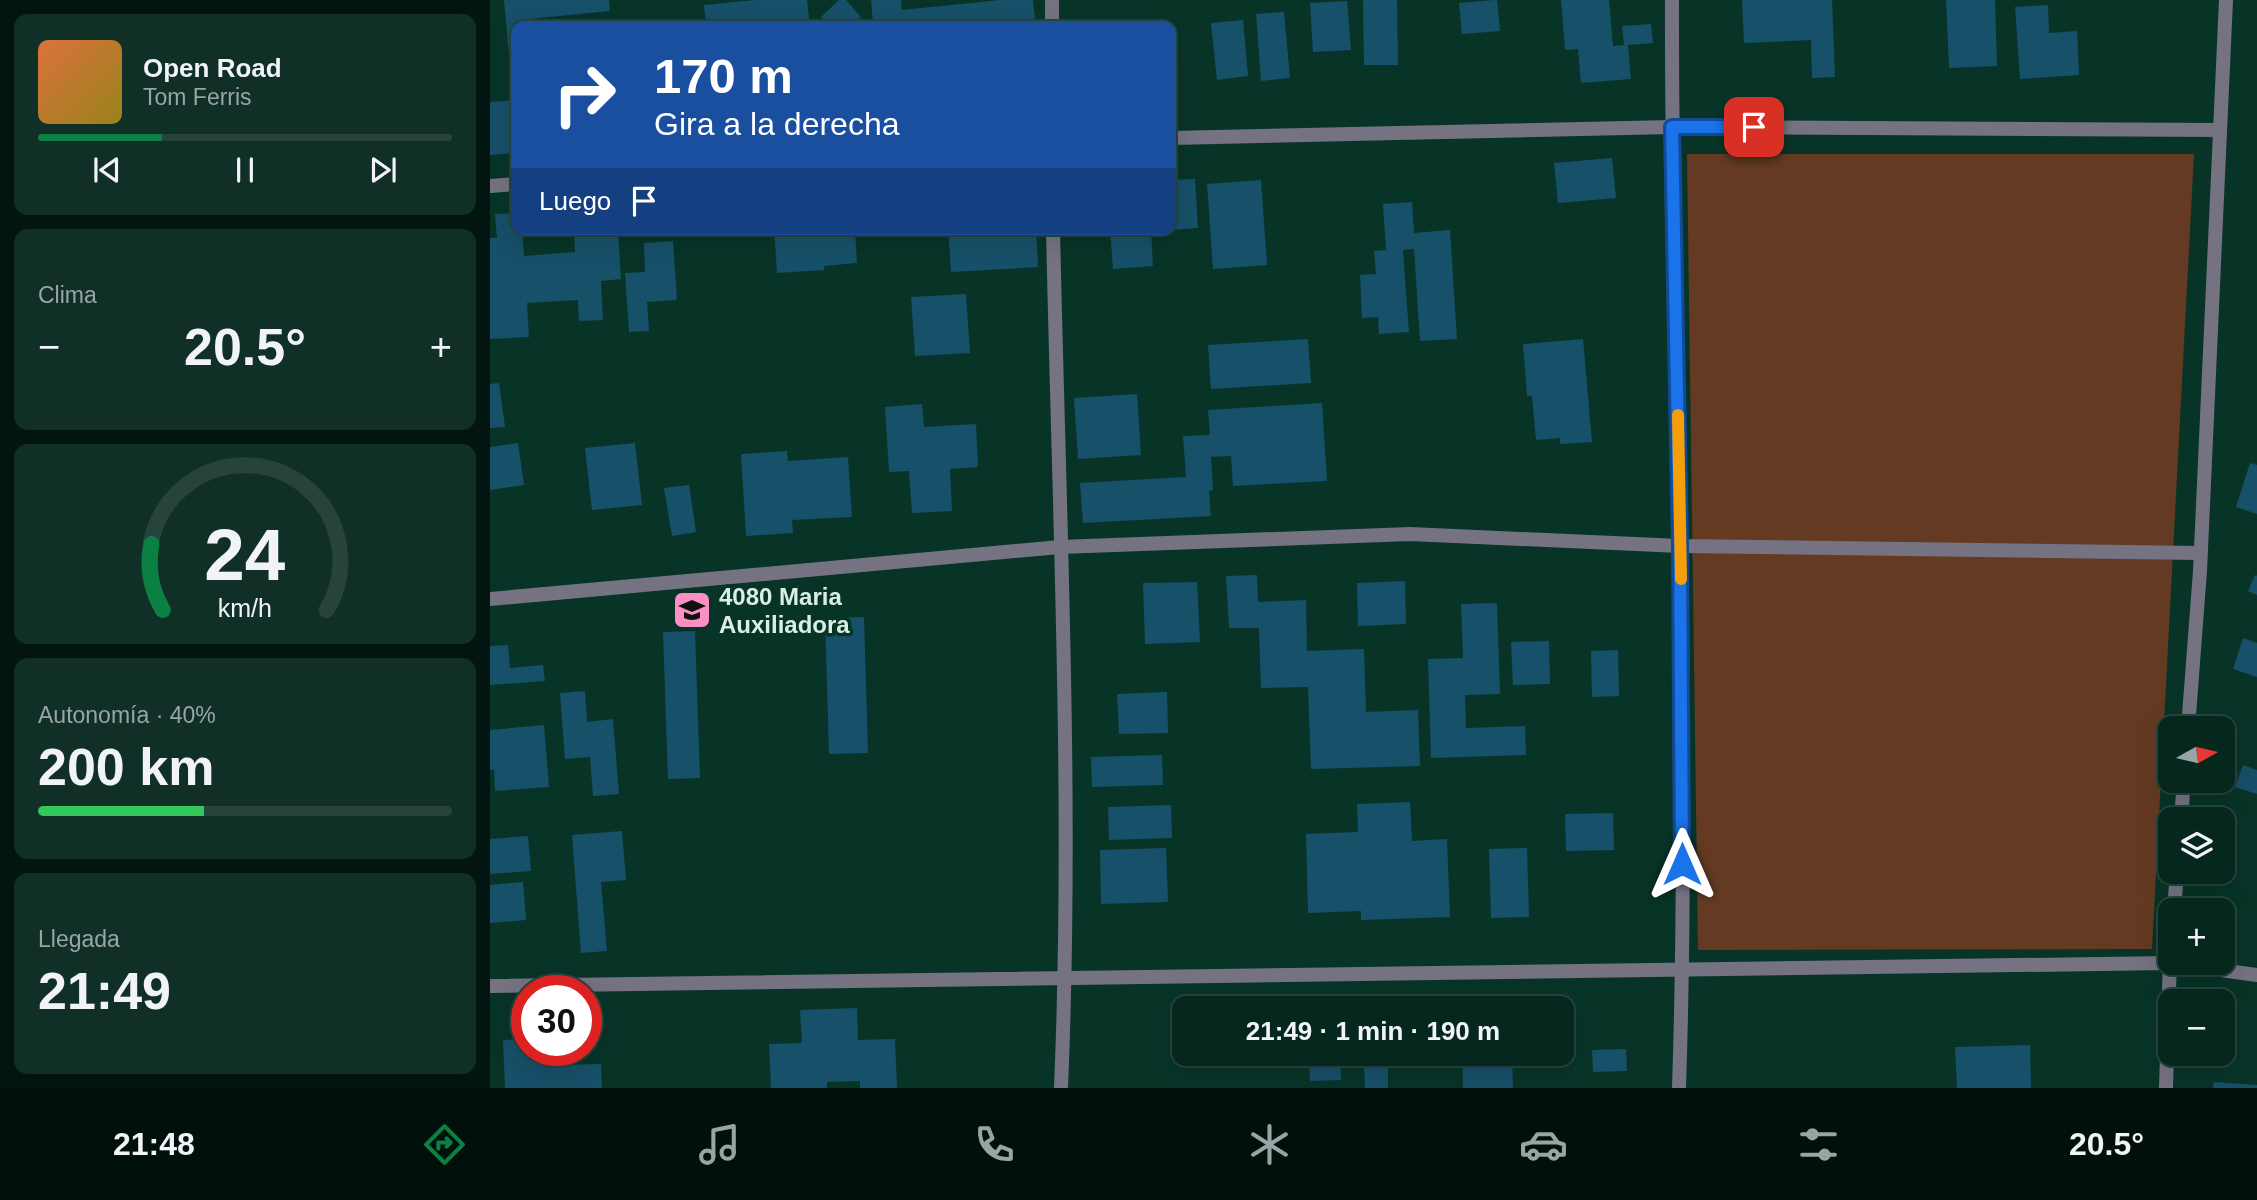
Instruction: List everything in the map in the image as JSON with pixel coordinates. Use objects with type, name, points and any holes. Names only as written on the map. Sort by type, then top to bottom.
[{"type":"street","points":[[1052,0],[1052,21]]},
{"type":"street","points":[[1672,0],[1683,969],[1679,1088]]},
{"type":"street","points":[[2189,716],[2200,553],[2226,0]]},
{"type":"street","points":[[1176,138],[1672,127],[2220,130]]},
{"type":"street","points":[[490,186],[511,184]]},
{"type":"street","points":[[1053,235],[1066,758],[1065,978],[1061,1088]]},
{"type":"street","points":[[490,599],[1060,547],[1410,534],[1680,547],[2200,553]]},
{"type":"street","points":[[490,986],[2158,960]]},
{"type":"street","points":[[2235,971],[2257,975]]},
{"type":"street","points":[[2166,1088],[2170,975]]},
{"type":"shaded area","points":[[1687,154],[2194,154],[2164,716],[2158,716],[2158,793],[2160,793],[2152,949],[1698,950]]},
{"type":"building","points":[[504,0],[609,0],[610,11],[511,21],[511,78]]},
{"type":"building","points":[[755,0],[807,0],[809,21],[706,21],[704,5]]},
{"type":"building","points":[[839,0],[846,0],[861,17],[856,21],[825,21],[821,17]]},
{"type":"building","points":[[871,0],[901,0],[902,10],[1000,0],[1033,0],[1035,21],[873,21]]},
{"type":"building","points":[[1363,0],[1397,0],[1398,65],[1364,65]]},
{"type":"building","points":[[1497,0],[1500,31],[1462,34],[1459,3]]},
{"type":"building","points":[[1561,0],[1609,0],[1613,46],[1624,45],[1622,26],[1651,24],[1653,43],[1628,45],[1631,79],[1581,83],[1578,49],[1565,50]]},
{"type":"building","points":[[1742,0],[1832,0],[1835,77],[1812,78],[1811,40],[1744,43]]},
{"type":"building","points":[[1946,0],[1995,0],[1997,66],[1949,68]]},
{"type":"building","points":[[1347,1],[1351,50],[1313,52],[1310,3]]},
{"type":"building","points":[[2048,5],[2049,33],[2077,31],[2079,75],[2020,79],[2015,7]]},
{"type":"building","points":[[1284,12],[1290,78],[1261,81],[1256,14]]},
{"type":"building","points":[[1243,20],[1248,76],[1217,80],[1211,23]]},
{"type":"building","points":[[511,100],[511,153],[490,155],[490,102]]},
{"type":"building","points":[[1612,158],[1616,198],[1558,203],[1554,163]]},
{"type":"building","points":[[1195,179],[1198,228],[1176,230],[1176,180]]},
{"type":"building","points":[[1261,180],[1267,265],[1213,269],[1207,184]]},
{"type":"building","points":[[1412,202],[1414,233],[1450,230],[1457,339],[1420,341],[1414,249],[1403,250],[1409,332],[1379,334],[1378,317],[1362,318],[1360,275],[1376,274],[1374,251],[1386,250],[1383,204]]},
{"type":"building","points":[[511,213],[511,235],[522,235],[524,256],[575,252],[574,235],[618,235],[621,279],[601,281],[603,320],[579,321],[578,300],[527,303],[529,337],[490,339],[490,238],[497,238],[495,214]]},
{"type":"building","points":[[774,235],[855,235],[857,263],[824,266],[824,270],[777,273]]},
{"type":"building","points":[[948,235],[1036,235],[1038,267],[951,272]]},
{"type":"building","points":[[1110,235],[1151,235],[1153,266],[1113,269]]},
{"type":"building","points":[[673,241],[677,300],[647,302],[649,331],[629,332],[625,273],[645,272],[644,243]]},
{"type":"building","points":[[966,294],[970,353],[915,356],[911,297]]},
{"type":"building","points":[[1308,339],[1311,383],[1211,389],[1208,345]]},
{"type":"building","points":[[1583,339],[1592,442],[1560,444],[1560,438],[1536,440],[1532,396],[1527,396],[1523,344]]},
{"type":"building","points":[[499,383],[505,427],[490,428],[490,384]]},
{"type":"building","points":[[1137,394],[1141,455],[1078,459],[1074,398]]},
{"type":"building","points":[[1322,403],[1327,481],[1233,486],[1231,456],[1211,457],[1211,516],[1083,523],[1080,483],[1186,477],[1183,436],[1210,435],[1208,410]]},
{"type":"building","points":[[922,404],[924,427],[976,424],[978,467],[950,469],[952,511],[912,513],[909,471],[889,472],[885,407]]},
{"type":"building","points":[[518,443],[524,485],[490,490],[490,447]]},
{"type":"building","points":[[635,443],[642,505],[592,510],[585,448]]},
{"type":"building","points":[[787,451],[788,461],[848,457],[852,517],[792,520],[793,533],[746,536],[741,454]]},
{"type":"building","points":[[2250,463],[2257,465],[2257,514],[2236,507]]},
{"type":"building","points":[[689,485],[696,532],[672,536],[664,488]]},
{"type":"building","points":[[1257,575],[1258,602],[1306,600],[1307,651],[1364,649],[1366,712],[1418,710],[1420,766],[1311,769],[1308,687],[1261,688],[1259,628],[1229,628],[1226,576]]},
{"type":"building","points":[[2255,575],[2257,576],[2257,595],[2248,591]]},
{"type":"building","points":[[1405,581],[1406,624],[1358,626],[1357,583]]},
{"type":"building","points":[[1197,582],[1200,642],[1145,644],[1143,583]]},
{"type":"building","points":[[1497,603],[1500,694],[1465,695],[1466,728],[1525,726],[1526,755],[1431,758],[1428,659],[1463,658],[1461,604]]},
{"type":"building","points":[[864,617],[868,753],[829,754],[825,618]]},
{"type":"building","points":[[695,631],[700,778],[668,779],[663,632]]},
{"type":"building","points":[[2243,638],[2257,643],[2257,677],[2233,669]]},
{"type":"building","points":[[1549,641],[1550,684],[1513,685],[1511,642]]},
{"type":"building","points":[[508,645],[510,668],[543,665],[545,681],[490,685],[490,646]]},
{"type":"building","points":[[1618,650],[1619,696],[1592,697],[1591,651]]},
{"type":"building","points":[[585,691],[587,722],[613,719],[619,794],[593,796],[590,757],[565,759],[560,693]]},
{"type":"building","points":[[1167,692],[1168,733],[1119,734],[1117,694]]},
{"type":"building","points":[[544,725],[549,787],[495,791],[494,770],[490,770],[490,730]]},
{"type":"building","points":[[1162,755],[1163,785],[1092,787],[1091,757]]},
{"type":"building","points":[[2243,765],[2257,770],[2257,794],[2235,787]]},
{"type":"building","points":[[1410,802],[1412,841],[1447,839],[1450,917],[1361,920],[1361,911],[1308,913],[1306,834],[1358,832],[1357,804]]},
{"type":"building","points":[[1171,805],[1172,838],[1109,840],[1108,807]]},
{"type":"building","points":[[1613,813],[1614,850],[1566,851],[1565,814]]},
{"type":"building","points":[[622,831],[626,880],[601,882],[607,951],[581,953],[572,835]]},
{"type":"building","points":[[528,836],[531,871],[490,874],[490,839]]},
{"type":"building","points":[[1166,848],[1168,902],[1101,904],[1100,850]]},
{"type":"building","points":[[1527,848],[1529,917],[1491,918],[1489,849]]},
{"type":"building","points":[[523,882],[526,920],[490,923],[490,885]]},
{"type":"building","points":[[857,1008],[858,1040],[895,1039],[897,1088],[860,1088],[860,1081],[827,1082],[827,1088],[771,1088],[769,1044],[802,1043],[800,1010]]},
{"type":"building","points":[[503,1040],[511,1040],[511,1066],[601,1066],[602,1088],[505,1088]]},
{"type":"building","points":[[2030,1045],[2031,1088],[1957,1088],[1955,1047]]},
{"type":"building","points":[[1626,1049],[1627,1071],[1593,1072],[1592,1050]]},
{"type":"building","points":[[1309,1066],[1340,1066],[1341,1080],[1310,1081]]},
{"type":"building","points":[[1462,1066],[1512,1066],[1513,1088],[1463,1088]]},
{"type":"building","points":[[1364,1067],[1388,1067],[1388,1088],[1365,1088]]},
{"type":"building","points":[[2214,1082],[2257,1085],[2257,1088],[2213,1088]]},
{"type":"slow traffic","points":[[1678,415],[1681,579]]},
{"type":"place","name":"4080 Maria Auxiliadora","points":[[692,610]]},
{"type":"route","points":[[1682,864],[1680,547],[1672,127],[1754,127]]}]
